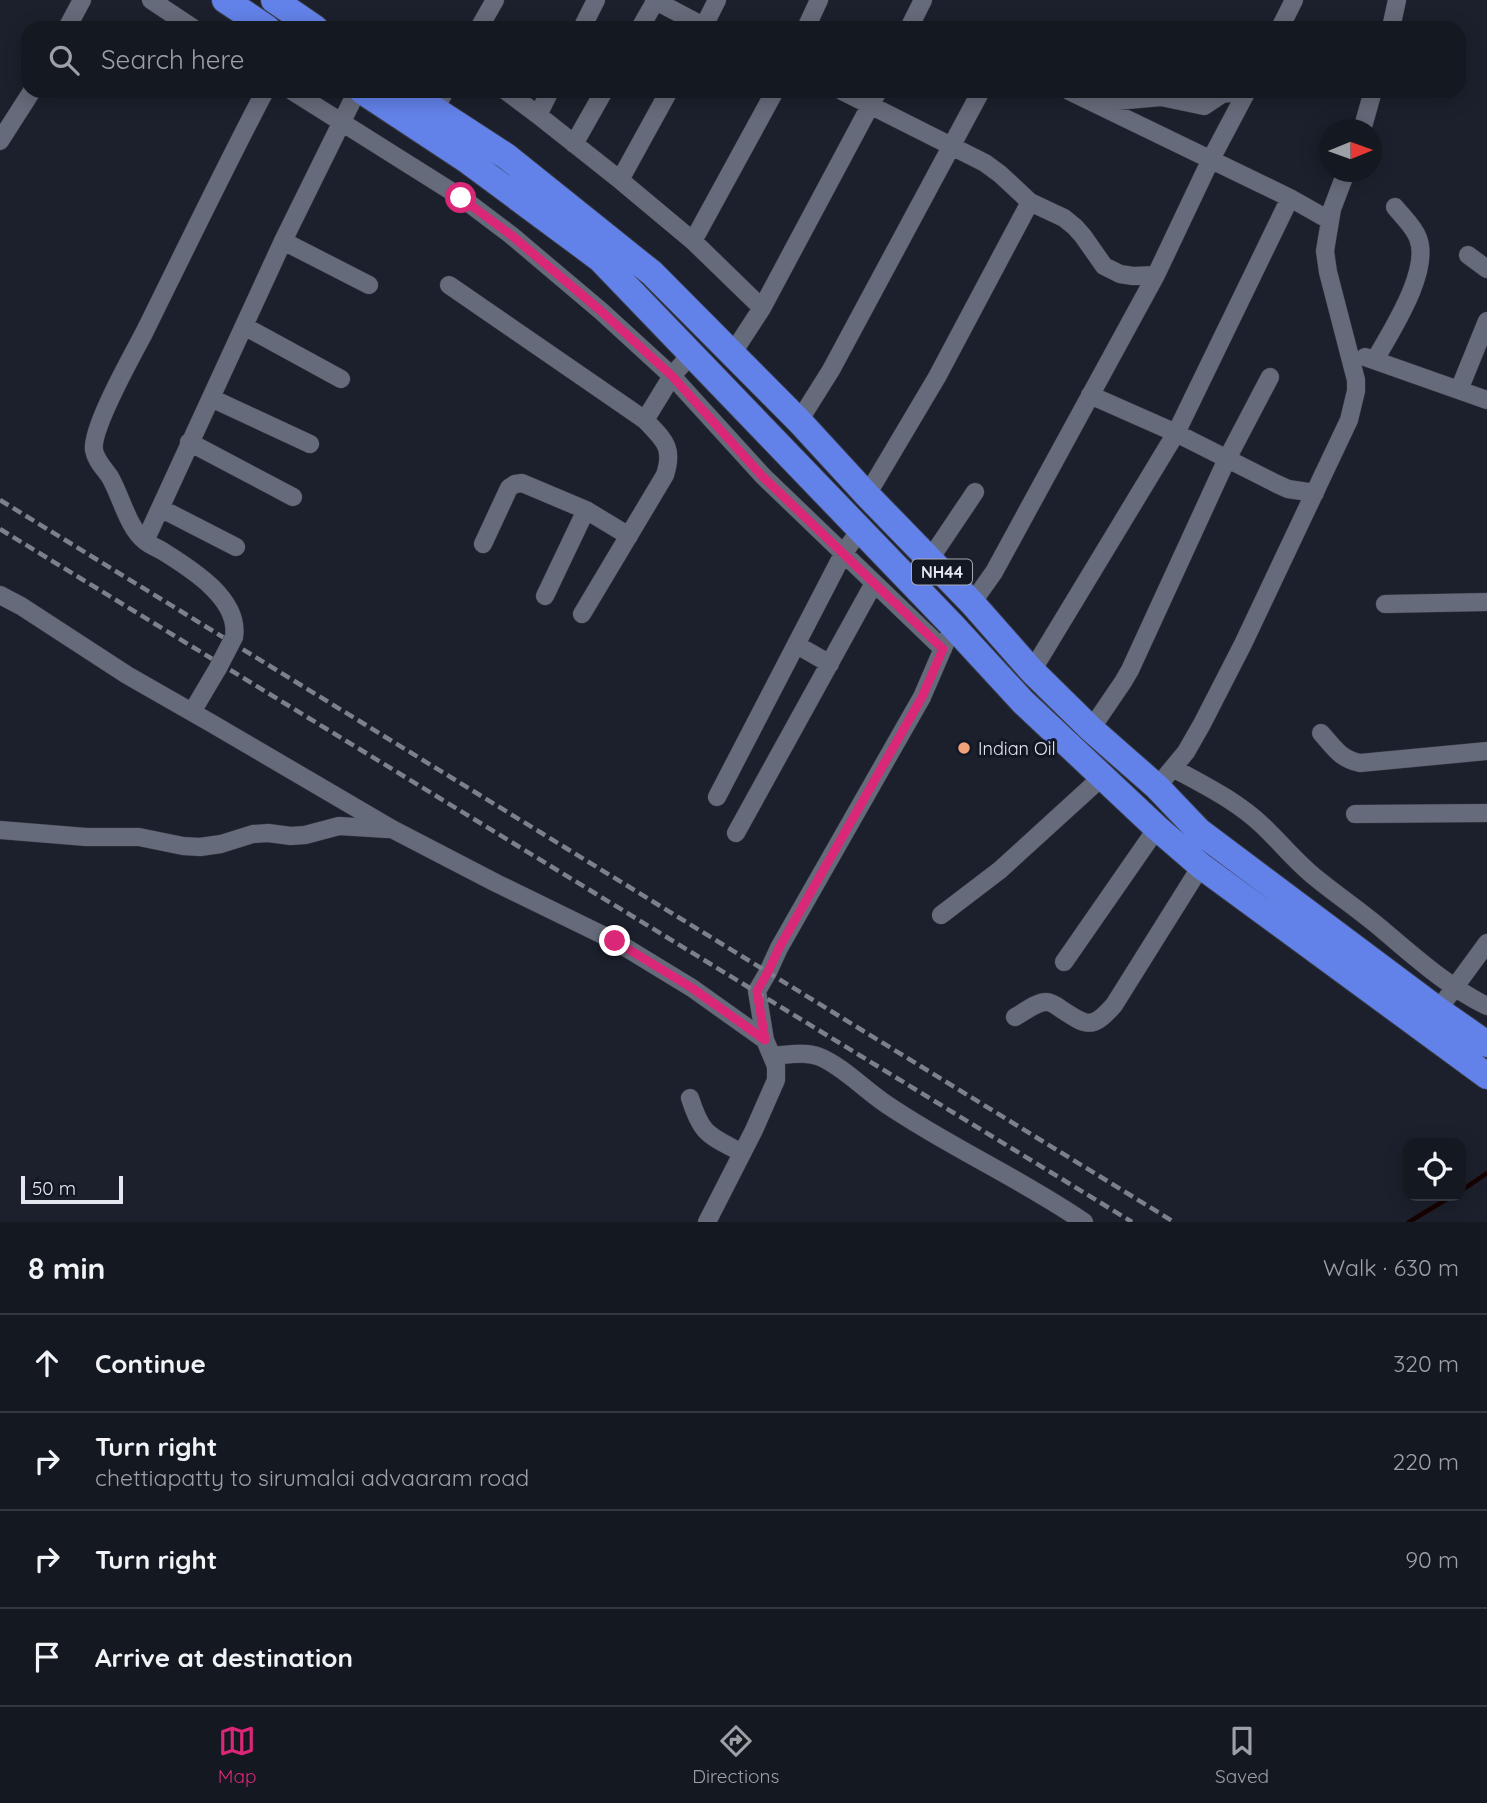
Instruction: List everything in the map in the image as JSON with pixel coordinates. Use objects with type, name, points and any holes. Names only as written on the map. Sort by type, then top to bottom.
[{"type":"highway","points":[[225,0],[256,21]]},
{"type":"highway","points":[[274,0],[305,21]]},
{"type":"highway","name":"NH44","points":[[373,98],[468,161],[600,259],[860,530],[948,637],[1023,702],[1157,828],[1201,866],[1487,1076]]},
{"type":"highway","name":"NH44","points":[[440,101],[652,274],[799,421],[972,603],[1032,671],[1091,729],[1165,778],[1199,831],[1487,1044]]},
{"type":"street","points":[[71,21],[82,0]]},
{"type":"street","points":[[151,0],[182,21]]},
{"type":"street","points":[[483,21],[495,0]]},
{"type":"street","points":[[586,21],[596,0]]},
{"type":"street","points":[[644,21],[655,0],[692,21]]},
{"type":"street","points":[[707,21],[717,0]]},
{"type":"street","points":[[809,21],[819,0]]},
{"type":"street","points":[[912,21],[922,0]]},
{"type":"street","points":[[1284,21],[1293,0]]},
{"type":"street","points":[[1392,21],[1397,0]]},
{"type":"street","points":[[1,139],[27,98]]},
{"type":"street","points":[[192,712],[234,637],[234,625],[229,610],[220,596],[196,573],[145,541],[136,531],[94,451],[97,429],[262,98]]},
{"type":"street","points":[[303,98],[461,198],[511,235],[601,311],[672,376],[762,476],[874,583],[948,637],[922,697],[757,991],[768,1048],[777,1074],[775,1087],[707,1222]]},
{"type":"street","points":[[145,541],[283,241],[354,98]]},
{"type":"street","points":[[515,98],[620,180],[693,242],[762,309]]},
{"type":"street","points":[[538,115],[546,98]]},
{"type":"street","points":[[574,144],[600,98]]},
{"type":"street","points":[[620,180],[665,98]]},
{"type":"street","points":[[693,242],[771,98]]},
{"type":"street","points":[[732,354],[762,309],[874,98],[950,146],[985,163],[1030,202],[1075,226],[1104,266],[1120,274],[1156,275]]},
{"type":"street","points":[[799,421],[831,370],[977,98]]},
{"type":"street","points":[[1084,98],[1290,198],[1329,220]]},
{"type":"street","points":[[1095,103],[1150,98]]},
{"type":"street","points":[[1166,98],[1204,106],[1216,98]]},
{"type":"street","points":[[972,603],[994,572],[1156,275],[1243,98]]},
{"type":"street","points":[[1365,119],[1371,98]]},
{"type":"street","points":[[1342,182],[1329,220],[1325,251],[1356,380],[1354,406],[1342,440],[1208,713],[1186,752],[1165,778],[1211,789],[1238,806],[1262,825],[1290,856],[1315,878],[1455,989],[1487,1006]]},
{"type":"street","points":[[1032,671],[1176,433],[1290,198]]},
{"type":"street","points":[[867,495],[937,377],[1030,202]]},
{"type":"street","points":[[1375,360],[1414,288],[1420,265],[1419,239],[1395,207]]},
{"type":"street","points":[[283,241],[369,285]]},
{"type":"street","points":[[1468,255],[1487,269]]},
{"type":"street","points":[[449,285],[645,420],[665,441],[669,451],[665,475],[582,614]]},
{"type":"street","points":[[1459,390],[1487,321]]},
{"type":"street","points":[[244,326],[341,379]]},
{"type":"street","points":[[1349,351],[1487,400]]},
{"type":"street","points":[[645,420],[672,376],[691,354]]},
{"type":"street","points":[[1091,729],[1124,682],[1227,459],[1270,377]]},
{"type":"street","points":[[1090,395],[1176,433],[1288,489],[1315,493]]},
{"type":"street","points":[[211,398],[310,444]]},
{"type":"street","points":[[189,442],[293,497]]},
{"type":"street","points":[[483,544],[509,488],[522,483],[586,510],[629,536]]},
{"type":"street","points":[[930,559],[975,492]]},
{"type":"street","points":[[160,508],[236,547]]},
{"type":"street","points":[[545,596],[586,510]]},
{"type":"street","points":[[717,797],[843,554],[860,530]]},
{"type":"street","points":[[736,834],[874,583]]},
{"type":"street","points":[[0,595],[127,675],[392,830],[615,941],[692,988],[768,1048],[821,1057],[885,1103],[1050,1199],[1084,1222]]},
{"type":"street","points":[[1385,604],[1487,603]]},
{"type":"street","points":[[797,645],[830,664]]},
{"type":"street","points":[[1321,733],[1342,757],[1360,763],[1487,751]]},
{"type":"street","points":[[941,915],[1000,870],[1102,777]]},
{"type":"street","points":[[1354,814],[1487,813]]},
{"type":"street","points":[[0,830],[86,837],[139,836],[200,847],[253,834],[291,836],[339,826],[392,830]]},
{"type":"street","points":[[1064,962],[1157,828]]},
{"type":"street","points":[[1015,1017],[1047,1002],[1086,1023],[1094,1023],[1102,1018],[1114,1005],[1201,866]]},
{"type":"street","points":[[1438,1010],[1487,943]]},
{"type":"street","points":[[690,1098],[702,1128],[710,1136],[742,1153]]},
{"type":"waterway","points":[[1466,1188],[1487,1173]]},
{"type":"waterway","points":[[1409,1222],[1444,1201]]},
{"type":"railway","points":[[0,500],[1174,1222]]},
{"type":"railway","points":[[0,529],[1132,1222]]},
{"type":"place","name":"Indian Oil","points":[[964,748]]},
{"type":"route","points":[[461,198],[511,235],[601,311],[672,376],[762,476],[943,649],[922,697],[757,991],[765,1040],[692,988],[615,941]]}]
